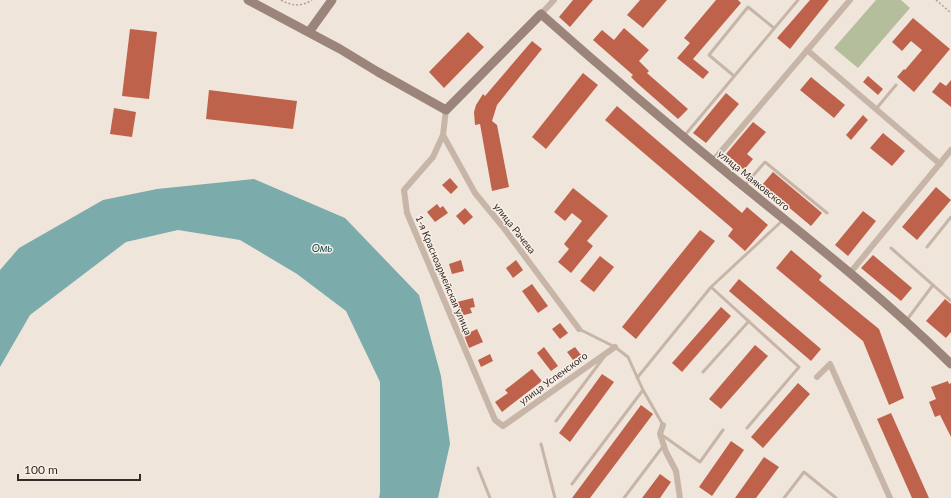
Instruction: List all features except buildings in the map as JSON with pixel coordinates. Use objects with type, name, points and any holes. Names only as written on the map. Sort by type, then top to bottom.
[{"type":"street","points":[[248,0],[309,32],[446,110],[554,0]]},
{"type":"street","points":[[309,32],[332,0]]},
{"type":"street","points":[[713,161],[850,0]]},
{"type":"street","name":"улица Маяковского","points":[[541,14],[713,161],[850,272],[906,321],[951,364]]},
{"type":"street","points":[[807,50],[940,164]]},
{"type":"street","name":"1-я Красноармейская улица","points":[[446,110],[443,135],[432,157],[404,190],[407,213],[495,420],[503,426]]},
{"type":"street","name":"улица Рачева","points":[[443,135],[475,193],[503,227],[579,329]]},
{"type":"street","points":[[850,272],[951,150]]},
{"type":"street","name":"улица Успенского","points":[[503,426],[615,347]]},
{"type":"street","points":[[817,377],[830,364],[890,498]]},
{"type":"street","points":[[663,425],[660,434],[666,452],[676,471],[680,498]]},
{"type":"lane","points":[[684,136],[798,0]]},
{"type":"lane","points":[[734,76],[709,55],[748,7],[774,28]]},
{"type":"lane","points":[[876,109],[896,85]]},
{"type":"lane","points":[[744,186],[765,162],[827,213]]},
{"type":"lane","points":[[927,247],[951,218]]},
{"type":"lane","points":[[637,378],[711,287],[784,219]]},
{"type":"lane","points":[[891,248],[951,301]]},
{"type":"lane","points":[[906,321],[933,285]]},
{"type":"lane","points":[[711,287],[799,367],[746,428]]},
{"type":"lane","points":[[703,372],[749,321]]},
{"type":"lane","points":[[579,329],[615,347],[628,357],[643,390],[663,425]]},
{"type":"lane","points":[[556,421],[609,351]]},
{"type":"lane","points":[[572,484],[643,390]]},
{"type":"lane","points":[[660,434],[700,462],[723,430]]},
{"type":"lane","points":[[541,444],[555,498]]},
{"type":"lane","points":[[624,498],[664,445]]},
{"type":"lane","points":[[478,468],[490,498]]},
{"type":"lane","points":[[784,498],[804,472],[836,498]]},
{"type":"path","points":[[281,0],[300,6],[312,0]]},
{"type":"path","points":[[936,0],[951,13]]},
{"type":"green space","points":[[876,0],[901,0],[910,8],[858,68],[834,48]]},
{"type":"water","name":"Омь","points":[[254,179],[345,218],[419,295],[441,376],[450,444],[438,498],[379,498],[380,382],[346,311],[297,274],[240,240],[178,230],[126,242],[30,315],[0,367],[0,270],[19,248],[103,200],[157,189]]}]
